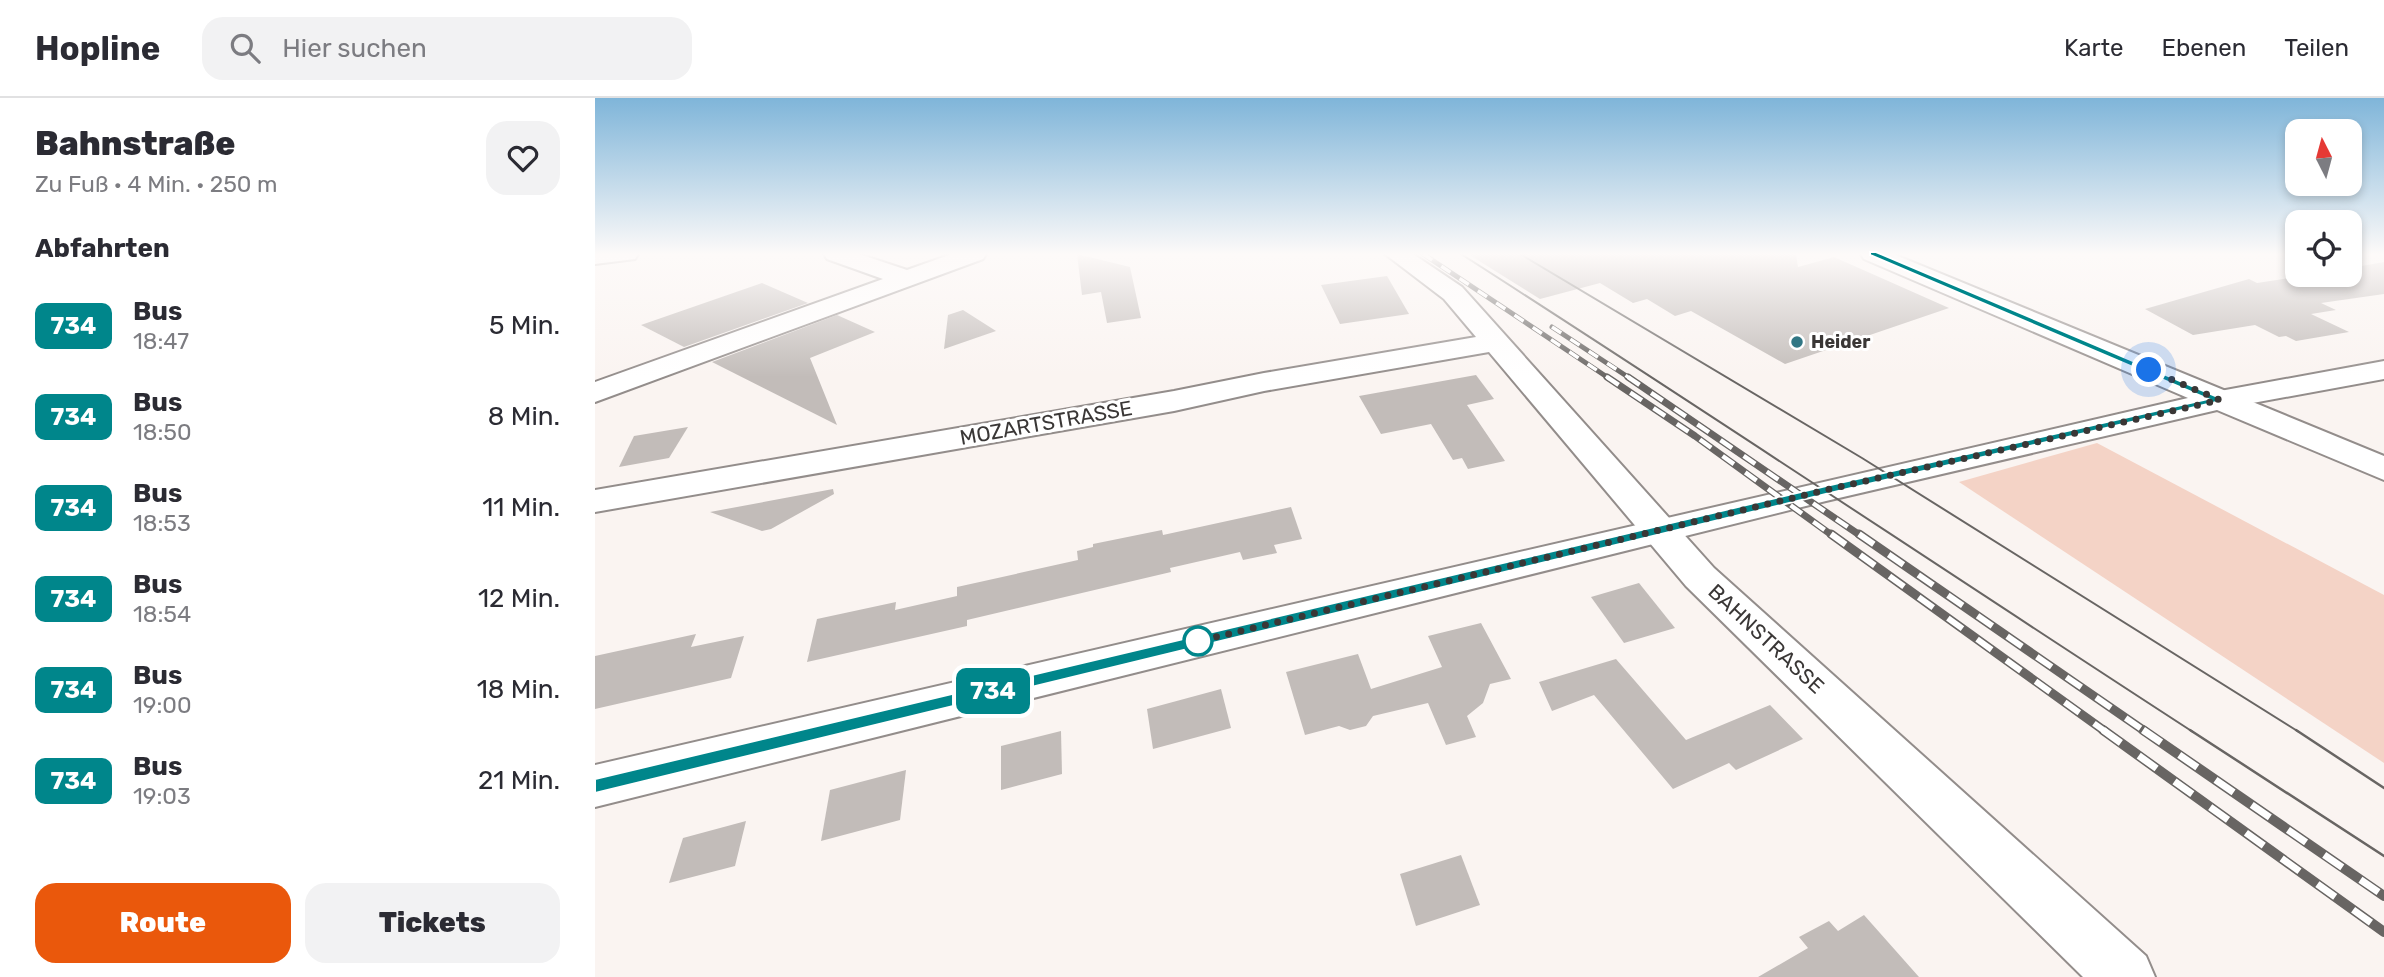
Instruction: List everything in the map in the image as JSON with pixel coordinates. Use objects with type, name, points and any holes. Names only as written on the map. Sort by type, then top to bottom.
[{"type":"street","points":[[595,393],[864,295]]},
{"type":"street","name":"BAHNSTRASSE","points":[[1455,295],[1700,577],[2125,977]]},
{"type":"street","points":[[1970,295],[2384,469]]},
{"type":"street","name":"MOZARTSTRASSE","points":[[595,500],[1174,401],[1264,382],[1496,342]]},
{"type":"street","points":[[595,786],[1661,530],[2220,400],[2384,370]]},
{"type":"shaded area","points":[[2097,443],[2384,595],[2384,763],[1959,482]]},
{"type":"building","points":[[727,295],[790,295],[808,303],[684,347],[641,325]]},
{"type":"building","points":[[1102,295],[1136,295],[1141,318],[1107,323]]},
{"type":"building","points":[[1326,295],[1398,295],[1409,314],[1340,324]]},
{"type":"building","points":[[1534,295],[1555,295],[1540,299]]},
{"type":"building","points":[[1620,295],[1920,295],[1949,308],[1785,364],[1691,311],[1675,316],[1647,299],[1633,303]]},
{"type":"building","points":[[2193,295],[2377,295],[2321,303],[2336,310],[2311,314],[2349,332],[2296,341],[2286,336],[2279,337],[2255,325],[2193,335],[2145,309]]},
{"type":"building","points":[[963,310],[996,331],[944,349],[948,315]]},
{"type":"building","points":[[837,315],[875,332],[810,358],[837,425],[712,362]]},
{"type":"building","points":[[1476,375],[1494,399],[1467,405],[1505,461],[1468,469],[1462,458],[1453,460],[1431,424],[1381,434],[1359,396]]},
{"type":"building","points":[[688,427],[669,458],[619,467],[634,436]]},
{"type":"building","points":[[833,489],[834,494],[771,529],[762,531],[710,512]]},
{"type":"building","points":[[1291,507],[1302,539],[1274,545],[1277,553],[1243,560],[1240,552],[1170,568],[1171,572],[967,620],[967,626],[807,662],[817,619],[896,602],[895,610],[957,596],[957,587],[1078,560],[1077,551],[1093,547],[1093,544],[1162,530],[1163,535]]},
{"type":"building","points":[[1639,583],[1675,628],[1624,643],[1591,597]]},
{"type":"building","points":[[1481,623],[1511,679],[1490,684],[1483,703],[1467,716],[1476,737],[1446,745],[1428,703],[1373,716],[1366,726],[1350,730],[1339,726],[1305,735],[1286,672],[1358,654],[1371,689],[1442,667],[1428,636]]},
{"type":"building","points":[[696,634],[691,647],[744,636],[731,678],[595,709],[595,656]]},
{"type":"building","points":[[1616,659],[1686,740],[1770,705],[1803,739],[1736,770],[1729,763],[1673,789],[1594,695],[1552,711],[1539,682]]},
{"type":"building","points":[[1221,689],[1231,728],[1153,749],[1147,709]]},
{"type":"building","points":[[1061,731],[1062,774],[1001,790],[1001,746]]},
{"type":"building","points":[[906,770],[900,820],[821,841],[830,790]]},
{"type":"building","points":[[746,821],[735,866],[669,883],[683,838]]},
{"type":"building","points":[[1461,855],[1480,905],[1416,926],[1400,874]]},
{"type":"building","points":[[1864,915],[1919,977],[1758,977],[1808,948],[1799,937],[1829,921],[1838,931]]},
{"type":"tram line","points":[[1524,295],[2193,732]]},
{"type":"tram line","points":[[1589,295],[1862,458],[2299,732]]},
{"type":"tram line","points":[[2190,730],[2384,856]]},
{"type":"tram line","points":[[2296,730],[2384,788]]},
{"type":"railway","points":[[1484,295],[1610,379]]},
{"type":"railway","points":[[1552,327],[1629,378]]},
{"type":"railway","points":[[1607,377],[1695,436],[1833,536]]},
{"type":"railway","points":[[1629,378],[1861,536]]},
{"type":"railway","points":[[1831,534],[2106,732]]},
{"type":"railway","points":[[1859,534],[2146,732]]},
{"type":"railway","points":[[2103,730],[2384,932]]},
{"type":"railway","points":[[2143,730],[2384,896]]},
{"type":"bus line","name":"734","points":[[595,786],[1826,490],[2220,400],[1970,295]]},
{"type":"place","name":"Heider","points":[[1797,342]]},
{"type":"route","points":[[1198,641],[1195,642],[1826,490],[2220,400],[2149,370]]}]
